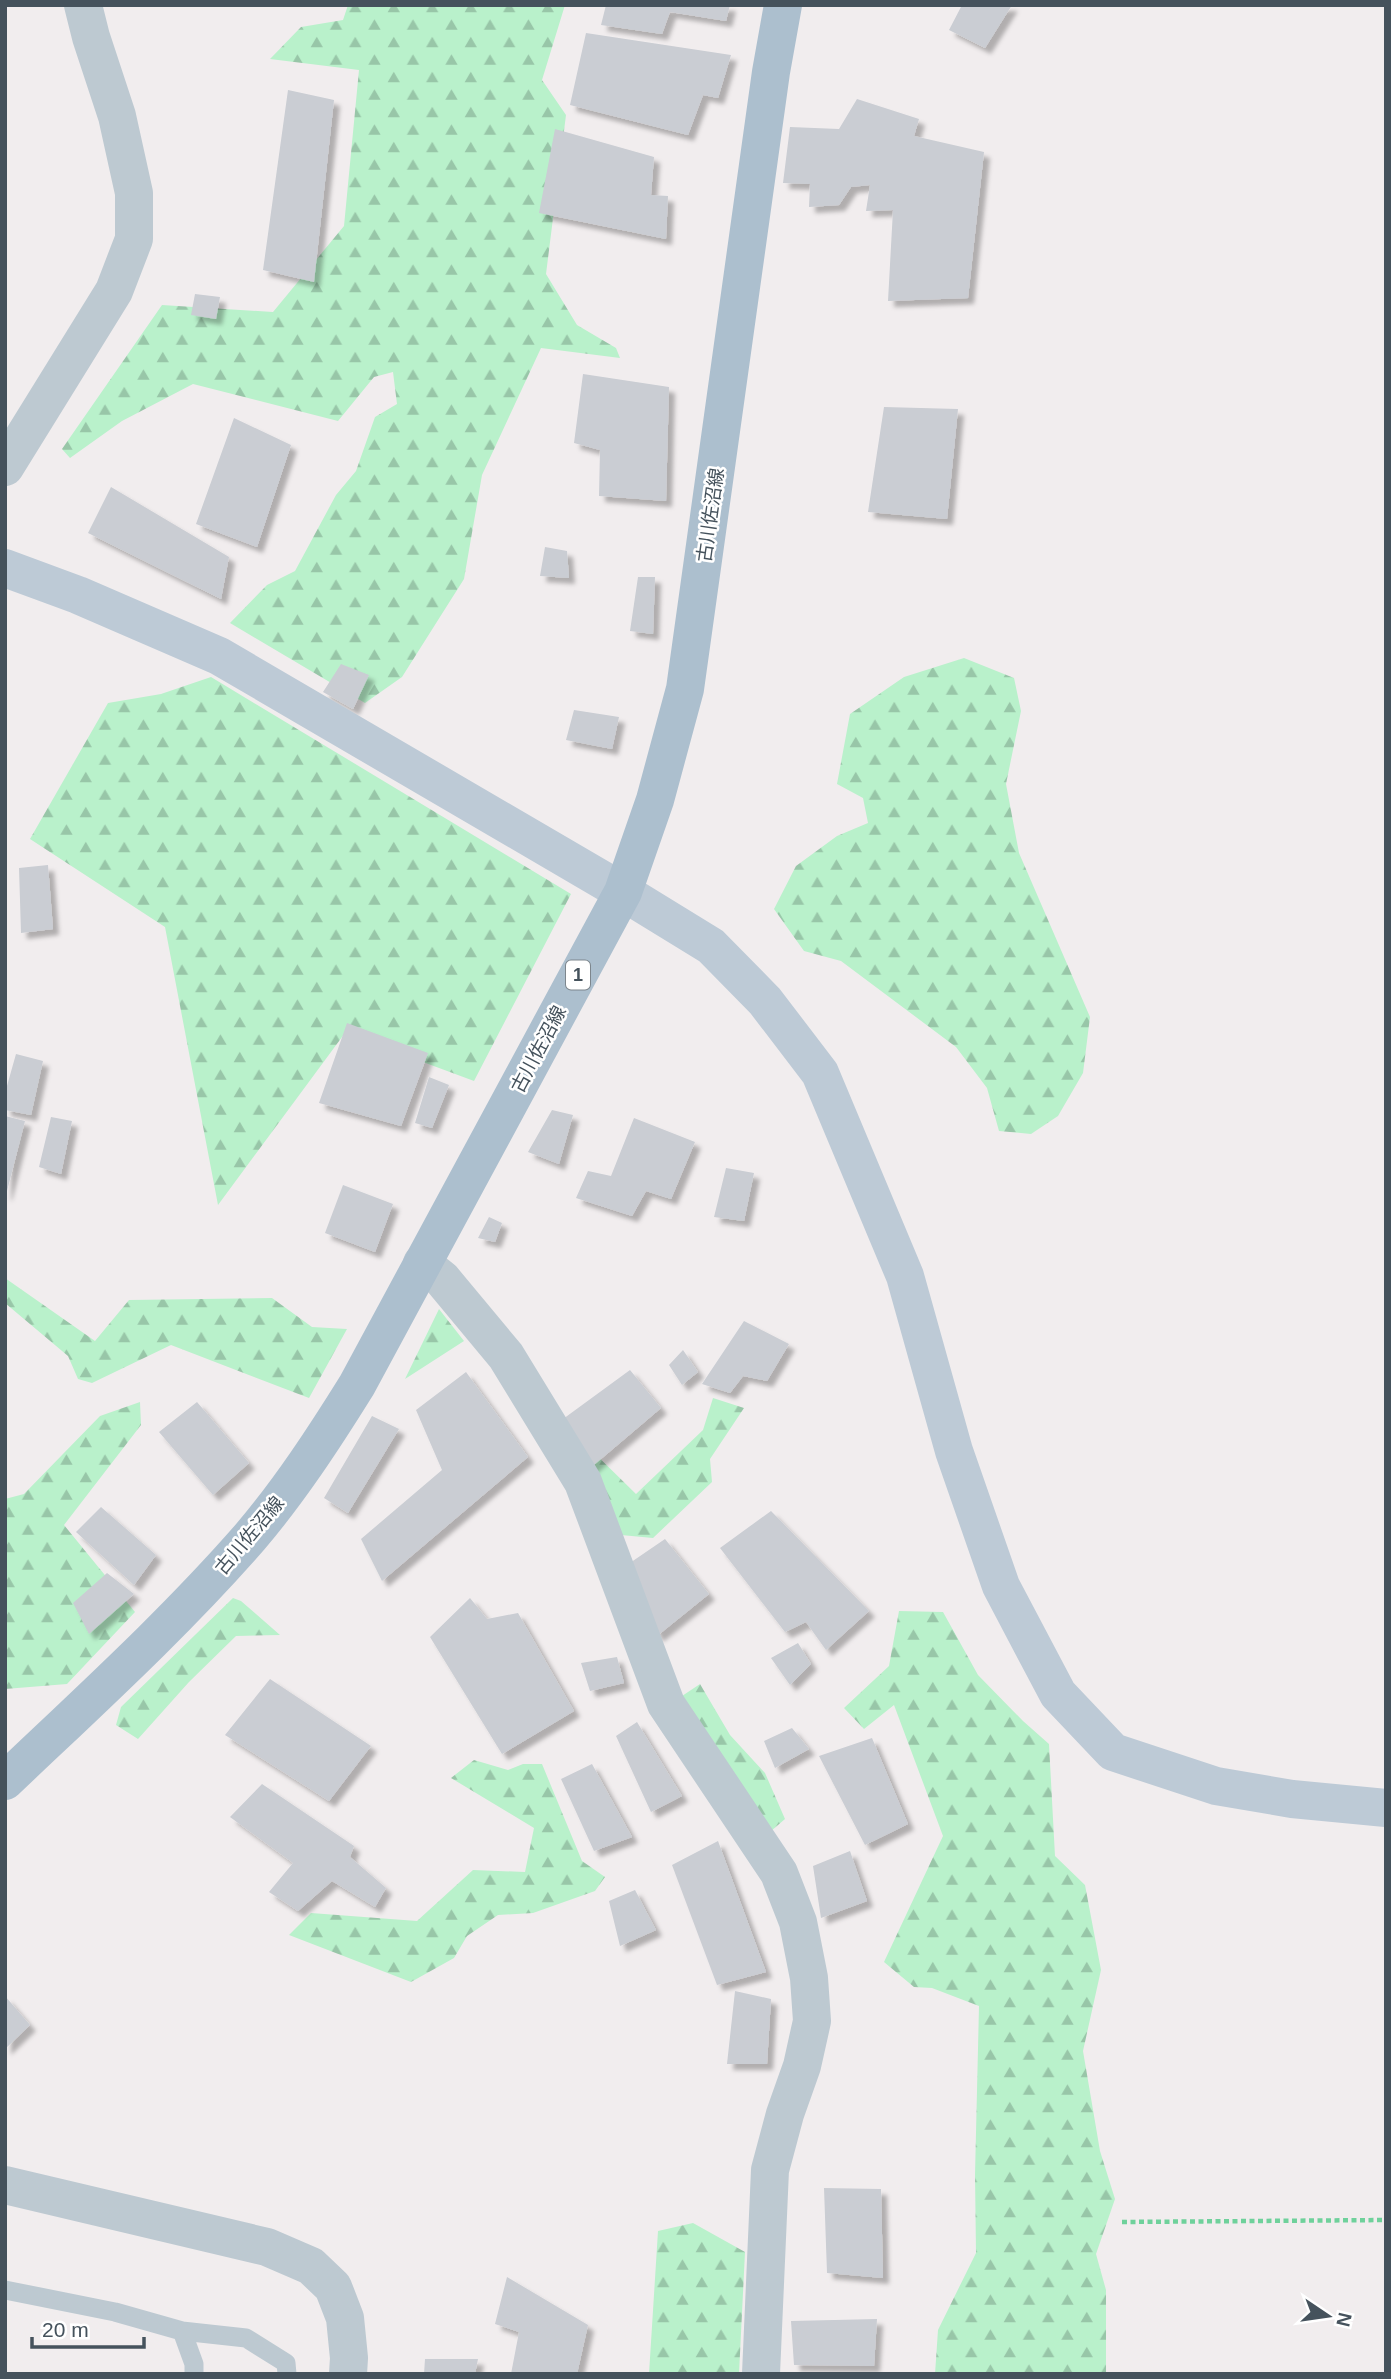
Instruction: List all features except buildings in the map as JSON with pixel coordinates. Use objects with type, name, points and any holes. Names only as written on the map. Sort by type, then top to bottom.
[{"type":"main road","name":"古川佐沼線","points":[[5,1781],[180,1615],[251,1536],[310,1460],[351,1396],[623,892],[655,800],[685,689],[771,72],[783,5]]},
{"type":"street","points":[[5,467],[114,291],[134,240],[134,193],[117,116],[83,5]]},
{"type":"street","points":[[5,568],[78,595],[219,656],[711,946],[765,1001],[820,1073],[905,1276],[954,1451],[1001,1586],[1058,1694],[1113,1752],[1216,1786],[1292,1799],[1386,1808]]},
{"type":"street","points":[[422,1263],[442,1279],[506,1356],[583,1482],[666,1704],[779,1873],[798,1922],[809,1978],[812,2021],[802,2066],[785,2114],[770,2170],[761,2374]]},
{"type":"street","points":[[5,2185],[267,2247],[311,2266],[333,2287],[345,2318],[348,2374]]},
{"type":"lane","points":[[5,2290],[115,2312],[182,2331],[246,2339],[286,2363],[287,2374]]},
{"type":"lane","points":[[182,2331],[194,2364],[194,2374]]},
{"type":"path","points":[[1122,2222],[1386,2220]]},
{"type":"green space","points":[[348,5],[565,5],[542,80],[566,115],[546,274],[577,325],[616,348],[620,358],[541,348],[482,475],[464,579],[402,677],[365,703],[230,623],[267,585],[295,571],[336,495],[356,471],[375,417],[397,404],[393,372],[374,377],[338,421],[193,384],[122,421],[70,458],[62,449],[162,305],[273,312],[344,226],[359,70],[270,59],[301,27],[343,20]]},
{"type":"green space","points":[[964,658],[1014,678],[1021,711],[1006,784],[1019,853],[1090,1017],[1083,1073],[1058,1116],[1031,1134],[999,1131],[987,1088],[956,1047],[841,961],[804,951],[774,909],[796,866],[837,836],[868,823],[863,798],[837,784],[850,714],[904,677]]},
{"type":"green space","points":[[211,677],[571,894],[474,1081],[345,1033],[218,1205],[165,927],[30,839],[108,703],[161,694]]},
{"type":"green space","points":[[5,1278],[95,1341],[129,1300],[272,1298],[312,1327],[347,1329],[309,1398],[171,1345],[92,1383],[78,1379],[68,1356],[5,1303]]},
{"type":"green space","points":[[439,1309],[464,1341],[405,1379]]},
{"type":"green space","points":[[713,1398],[744,1408],[710,1459],[712,1482],[653,1538],[621,1535],[577,1436],[636,1494],[703,1430]]},
{"type":"green space","points":[[140,1402],[141,1425],[64,1525],[135,1612],[67,1684],[5,1689],[5,1499],[24,1494],[100,1416]]},
{"type":"green space","points":[[233,1598],[241,1601],[280,1635],[236,1636],[189,1682],[138,1739],[116,1725],[121,1707]]},
{"type":"green space","points":[[899,1611],[943,1612],[978,1675],[1049,1744],[1055,1856],[1085,1885],[1101,1970],[1083,2051],[1100,2151],[1115,2199],[1096,2254],[1106,2290],[1106,2374],[935,2374],[938,2330],[976,2253],[979,2006],[932,1988],[914,1987],[884,1962],[943,1836],[894,1705],[864,1729],[844,1708],[889,1666]]},
{"type":"green space","points":[[700,1684],[730,1735],[765,1773],[785,1819],[771,1831],[682,1696]]},
{"type":"green space","points":[[474,1760],[508,1770],[523,1764],[542,1764],[582,1861],[605,1877],[595,1891],[533,1913],[498,1915],[467,1936],[454,1958],[411,1982],[289,1935],[311,1913],[417,1921],[473,1870],[525,1872],[534,1828],[451,1778]]},
{"type":"green space","points":[[693,2223],[745,2252],[739,2374],[649,2374],[658,2231]]}]
